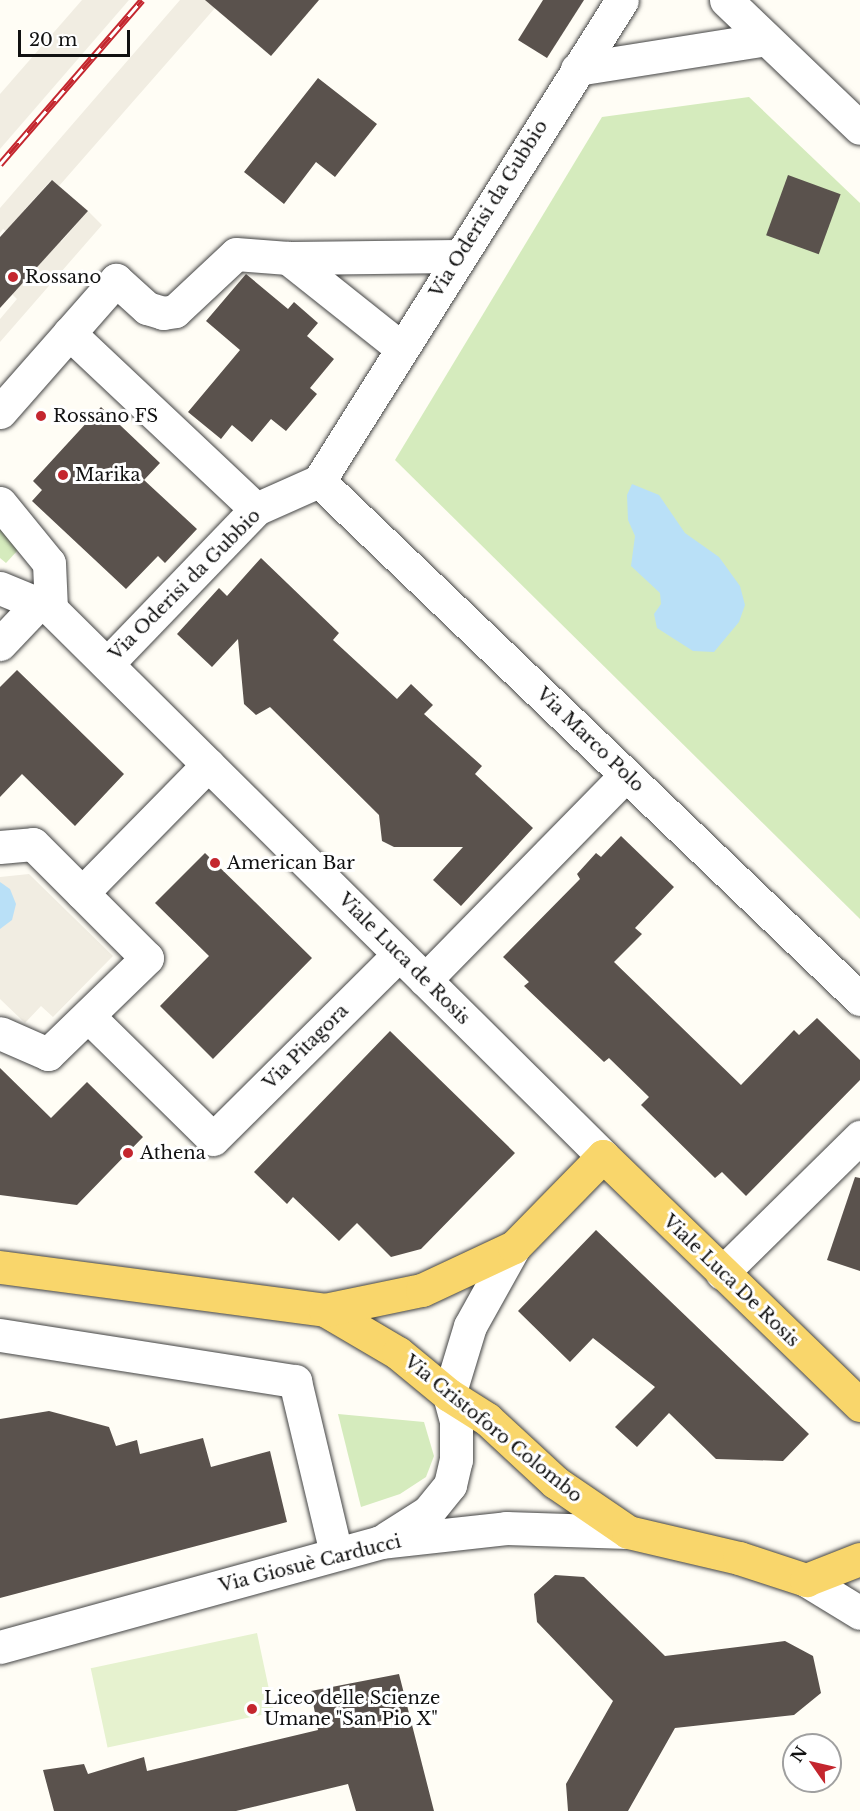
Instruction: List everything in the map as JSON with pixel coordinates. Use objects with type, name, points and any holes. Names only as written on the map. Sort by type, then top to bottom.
[{"type":"main road","points":[[325,1310],[422,1290],[514,1247],[603,1156]]},
{"type":"main road","name":"Viale Luca De Rosis","points":[[603,1156],[860,1405]]},
{"type":"main road","name":"Via Cristoforo Colombo","points":[[0,1267],[325,1310],[398,1353],[449,1395],[487,1419],[555,1482],[628,1532],[739,1558],[806,1580]]},
{"type":"main road","points":[[806,1580],[860,1558]]},
{"type":"street","name":"Via Oderisi da Gubbio","points":[[106,664],[256,509],[319,481],[622,0]]},
{"type":"street","points":[[726,0],[860,128]]},
{"type":"street","points":[[577,69],[766,39]]},
{"type":"street","points":[[0,412],[116,280],[147,308],[163,314],[175,311],[236,254],[288,258],[460,256]]},
{"type":"street","points":[[288,258],[401,348]]},
{"type":"street","points":[[69,333],[256,509]]},
{"type":"street","name":"Via Marco Polo","points":[[319,481],[860,999]]},
{"type":"street","points":[[0,503],[49,563],[44,607],[0,644]]},
{"type":"street","name":"Viale Luca de Rosis","points":[[0,588],[44,607],[106,664],[603,1156]]},
{"type":"street","points":[[82,893],[208,765]]},
{"type":"street","points":[[425,980],[626,775]]},
{"type":"street","points":[[0,847],[33,844],[147,958],[48,1054],[0,1033]]},
{"type":"street","name":"Via Pitagora","points":[[88,1016],[213,1139],[399,954]]},
{"type":"street","points":[[722,1273],[860,1137]]},
{"type":"street","points":[[380,1542],[428,1512],[450,1485],[456,1460],[456,1421],[449,1395],[470,1326],[514,1247]]},
{"type":"street","points":[[0,1355],[14,1338],[295,1382],[336,1553]]},
{"type":"street","name":"Via Giosuè Carducci","points":[[0,1647],[380,1542],[506,1528],[628,1532]]},
{"type":"street","points":[[806,1580],[860,1613]]},
{"type":"green space","points":[[749,97],[860,203],[860,919],[395,460],[602,117]]},
{"type":"green space","points":[[0,526],[18,550],[6,563],[0,558]]},
{"type":"green space","points":[[338,1414],[424,1422],[434,1456],[426,1477],[400,1494],[361,1507]]},
{"type":"green space","points":[[257,1633],[274,1712],[108,1748],[91,1668]]},
{"type":"shaded area","points":[[82,0],[129,0],[0,149],[0,94]]},
{"type":"shaded area","points":[[180,0],[222,0],[59,186],[51,180],[25,209],[61,242],[88,211],[102,225],[0,342],[0,319],[17,299],[12,294],[7,232],[3,229],[0,233],[0,208]]},
{"type":"shaded area","points":[[29,874],[113,956],[53,1017],[41,1006],[25,1023],[0,999],[0,877]]},
{"type":"water","points":[[632,484],[659,495],[685,533],[719,557],[740,586],[745,605],[739,622],[714,652],[693,651],[657,628],[654,614],[661,604],[660,593],[631,566],[635,536],[628,520],[627,495]]},
{"type":"water","points":[[0,882],[10,889],[16,904],[12,920],[0,929]]},
{"type":"building","points":[[205,0],[319,0],[271,56]]},
{"type":"building","points":[[543,0],[584,0],[547,58],[518,40]]},
{"type":"building","points":[[318,78],[377,124],[335,177],[316,162],[284,204],[244,172]]},
{"type":"building","points":[[788,175],[841,194],[819,254],[766,235]]},
{"type":"building","points":[[52,180],[88,211],[0,308],[0,237]]},
{"type":"building","points":[[246,274],[288,309],[294,302],[318,323],[307,336],[334,359],[310,388],[317,394],[286,431],[271,419],[252,442],[232,425],[221,439],[188,412],[240,350],[206,321]]},
{"type":"building","points":[[101,407],[160,463],[144,480],[197,529],[165,563],[158,556],[126,589],[32,501],[42,490],[33,481]]},
{"type":"building","points":[[261,558],[339,633],[333,640],[397,699],[411,684],[433,705],[424,714],[482,766],[475,774],[533,828],[461,906],[433,880],[463,847],[394,847],[382,841],[379,815],[270,707],[256,715],[244,704],[238,639],[212,667],[177,634],[219,588],[227,596]]},
{"type":"building","points":[[17,670],[124,774],[75,826],[22,774],[0,797],[0,687]]},
{"type":"building","points":[[621,836],[674,887],[635,928],[642,934],[614,962],[741,1085],[794,1030],[799,1035],[817,1018],[860,1060],[860,1080],[746,1196],[722,1172],[715,1178],[641,1105],[649,1097],[609,1058],[604,1062],[524,986],[529,982],[503,957],[580,879],[577,874],[596,853],[601,857]]},
{"type":"building","points":[[205,853],[312,958],[213,1059],[160,1006],[209,956],[155,903]]},
{"type":"building","points":[[390,1031],[515,1153],[421,1249],[391,1257],[357,1223],[339,1241],[293,1197],[287,1204],[254,1172]]},
{"type":"building","points":[[0,1068],[51,1118],[87,1082],[143,1137],[77,1205],[0,1195]]},
{"type":"building","points":[[855,1177],[860,1178],[860,1271],[827,1260]]},
{"type":"building","points":[[596,1230],[809,1434],[783,1461],[716,1459],[669,1413],[637,1447],[615,1427],[655,1387],[593,1338],[570,1362],[518,1311]]},
{"type":"building","points":[[49,1411],[109,1427],[116,1446],[137,1440],[140,1454],[203,1438],[211,1467],[270,1451],[287,1522],[0,1598],[0,1419]]},
{"type":"building","points":[[555,1575],[584,1577],[665,1656],[785,1641],[813,1656],[821,1693],[794,1715],[675,1728],[628,1811],[568,1811],[566,1784],[613,1701],[537,1622],[534,1594]]},
{"type":"building","name":"Liceo delle Scienze Umane \"San Pio X\"","points":[[399,1674],[434,1811],[356,1811],[348,1784],[236,1811],[54,1811],[43,1770],[84,1764],[88,1774],[144,1757],[147,1771],[318,1730],[311,1691]]},
{"type":"railway","points":[[0,164],[142,0]]},
{"type":"place","name":"Rossano","points":[[13,277]]},
{"type":"place","name":"Rossano FS","points":[[41,416]]},
{"type":"place","name":"Marika","points":[[63,475]]},
{"type":"place","name":"American Bar","points":[[215,863]]},
{"type":"place","name":"Athena","points":[[128,1153]]},
{"type":"place","name":"Liceo delle Scienze Umane \"San Pio X\"","points":[[252,1709]]}]
